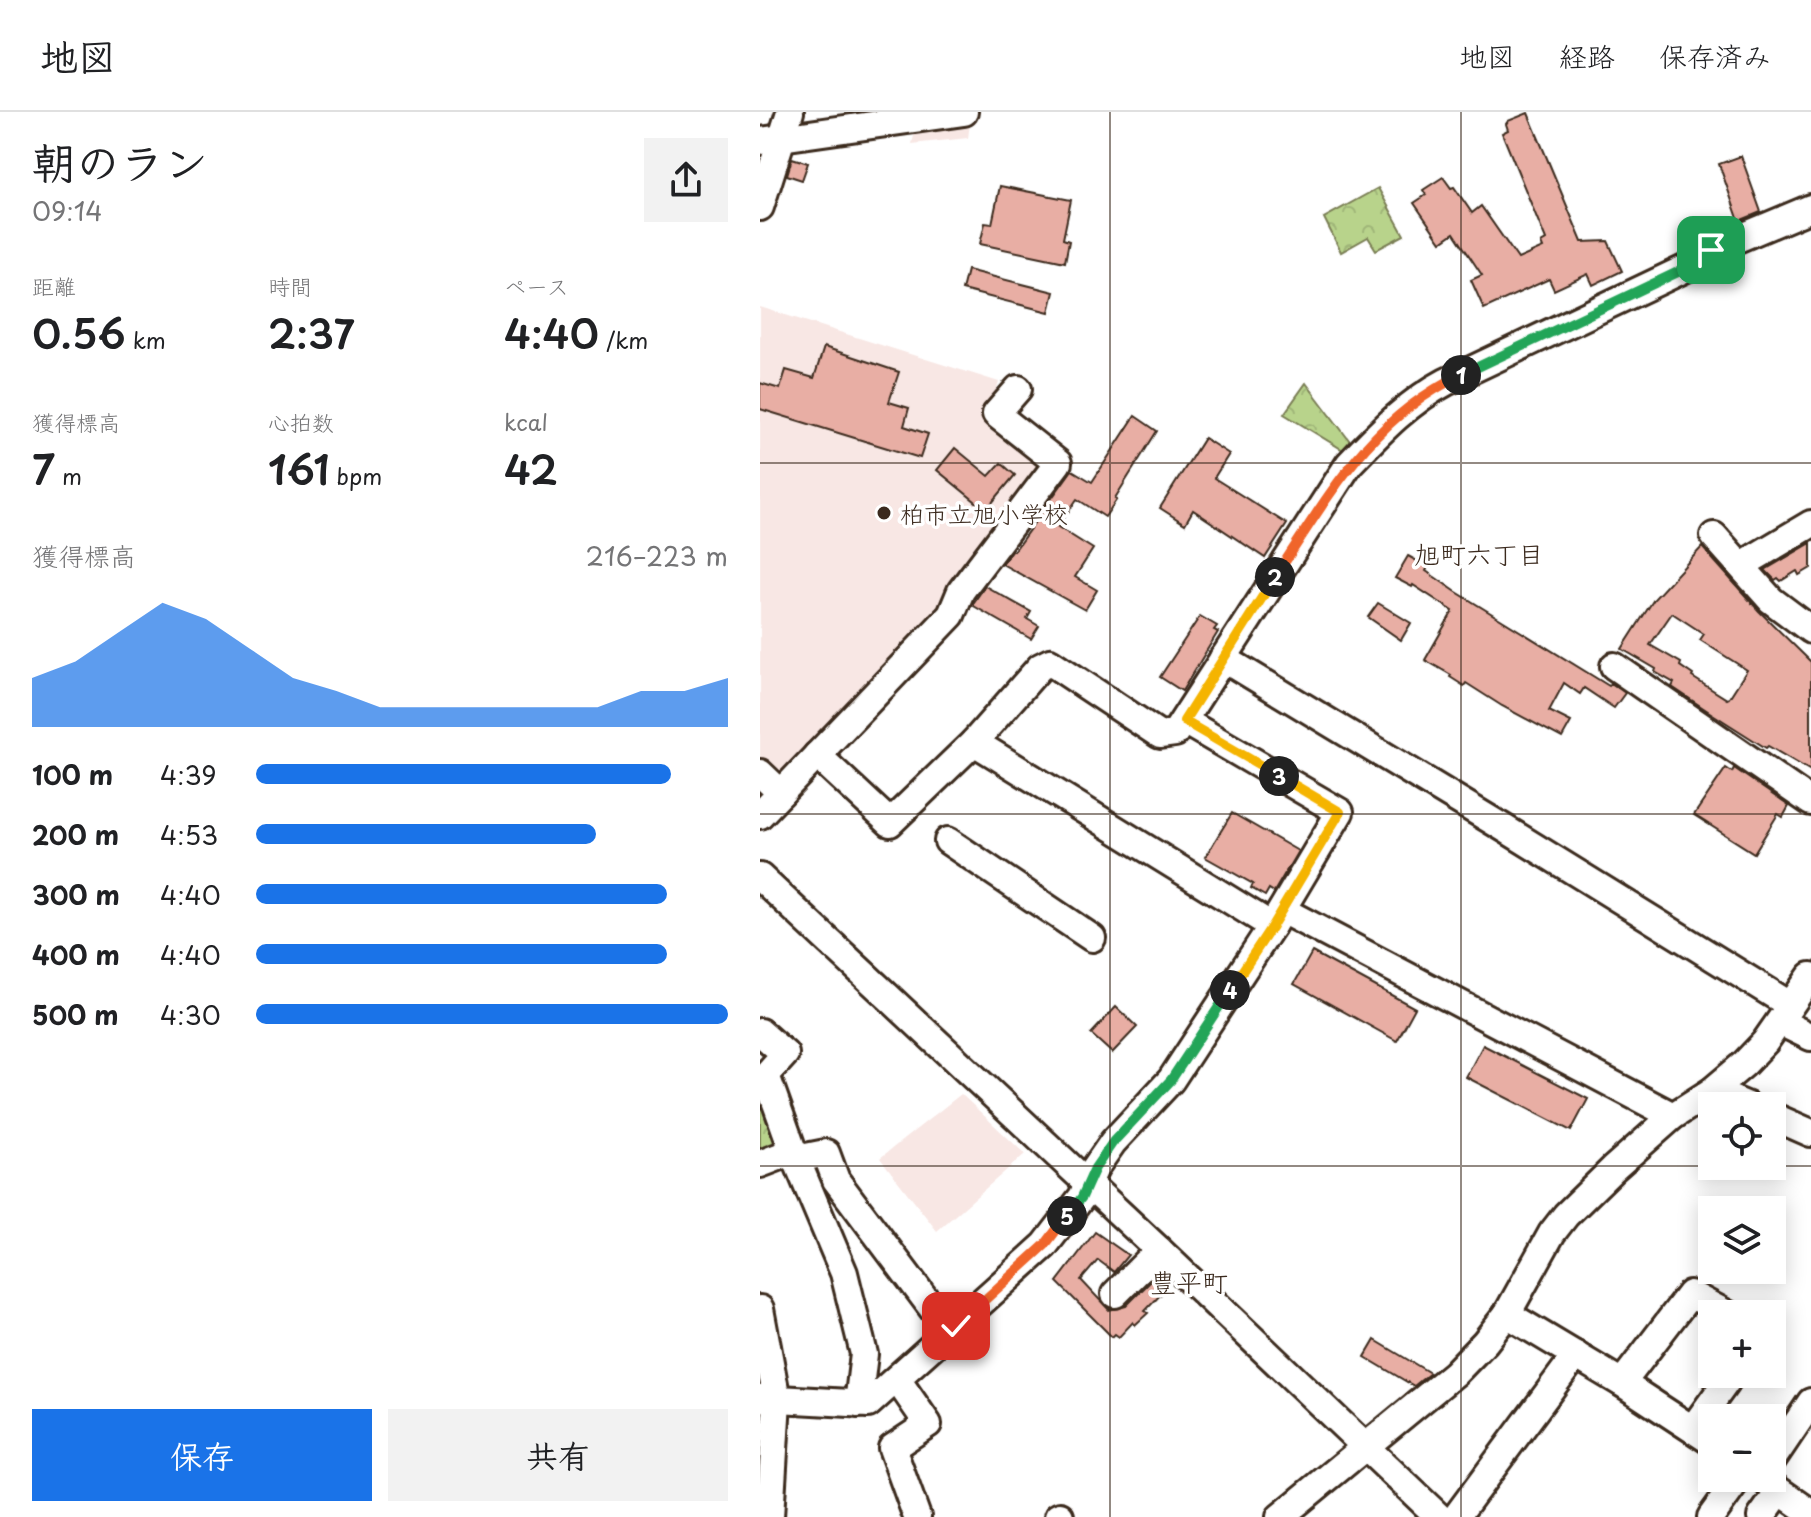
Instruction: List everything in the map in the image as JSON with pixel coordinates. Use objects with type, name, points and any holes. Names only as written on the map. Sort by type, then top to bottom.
[{"type":"street","points":[[760,207],[777,130],[964,112]]},
{"type":"street","points":[[817,755],[890,823],[974,742],[1040,667],[1050,662],[1160,735],[1175,733],[1349,464],[1373,437],[1402,412],[1446,382],[1699,262],[1711,250],[1811,208]]},
{"type":"street","points":[[760,815],[951,615],[961,591],[1058,463],[996,414],[1018,389]]},
{"type":"street","points":[[1742,565],[1811,524]]},
{"type":"street","points":[[1714,536],[1771,600],[1809,625]]},
{"type":"street","points":[[1223,658],[1504,828],[1785,1014],[1811,1037]]},
{"type":"street","points":[[1614,666],[1811,802]]},
{"type":"street","points":[[768,1399],[868,1404],[1045,1245],[1113,1142],[1171,1080],[1277,918],[1340,812],[1184,721]]},
{"type":"street","points":[[974,742],[1277,918],[1673,1116]]},
{"type":"street","points":[[760,773],[781,793]]},
{"type":"street","points":[[948,841],[1092,938]]},
{"type":"street","points":[[760,877],[1439,1517]]},
{"type":"street","points":[[1280,1517],[1455,1373],[1507,1314],[1552,1233],[1566,1215],[1673,1116],[1712,1091],[1744,1064],[1765,1042],[1811,976]]},
{"type":"street","points":[[760,1032],[785,1054],[766,1075],[847,1286],[864,1354],[858,1404]]},
{"type":"street","points":[[1786,1122],[1811,1133]]},
{"type":"street","points":[[760,1164],[795,1155],[826,1153],[836,1180],[950,1332]]},
{"type":"street","points":[[1115,1294],[1159,1250]]},
{"type":"street","points":[[1622,1383],[1690,1294],[1701,1300]]},
{"type":"street","points":[[760,1309],[768,1399],[770,1517]]},
{"type":"street","points":[[1507,1314],[1698,1432]]},
{"type":"street","points":[[1456,1517],[1576,1355]]},
{"type":"street","points":[[897,1379],[928,1424],[892,1448],[917,1517]]},
{"type":"street","points":[[1786,1439],[1811,1402]]},
{"type":"street","points":[[1711,1517],[1729,1492]]},
{"type":"street","points":[[1761,1517],[1768,1492]]},
{"type":"street","points":[[1780,1492],[1811,1513]]},
{"type":"shaded area","points":[[970,124],[968,138],[912,144],[915,132]]},
{"type":"shaded area","name":"柏市立旭小学校","points":[[760,307],[999,382],[986,419],[1039,459],[1041,466],[943,612],[786,780],[760,766]]},
{"type":"shaded area","points":[[961,1094],[1025,1154],[937,1231],[880,1158]]},
{"type":"green space","points":[[1378,188],[1404,235],[1376,250],[1368,237],[1341,252],[1324,218]]},
{"type":"green space","points":[[1306,383],[1349,440],[1348,453],[1284,414]]},
{"type":"green space","points":[[760,1077],[784,1144],[760,1158]]},
{"type":"building","points":[[1528,113],[1582,242],[1608,241],[1622,271],[1593,285],[1588,274],[1554,290],[1549,279],[1484,309],[1471,280],[1482,275],[1454,233],[1441,242],[1414,203],[1426,195],[1423,190],[1443,177],[1472,213],[1481,206],[1518,259],[1543,248],[1541,243],[1546,240],[1502,133],[1508,130],[1508,121]]},
{"type":"building","points":[[1741,156],[1761,212],[1739,221],[1719,164]]},
{"type":"building","points":[[792,158],[808,163],[802,180],[787,175]]},
{"type":"building","points":[[1000,186],[1071,200],[1063,239],[1069,241],[1065,262],[980,244],[985,223],[992,224]]},
{"type":"building","points":[[967,270],[1054,292],[1049,312],[962,290]]},
{"type":"building","points":[[824,347],[899,372],[889,402],[909,408],[904,426],[928,434],[920,458],[760,409],[760,383],[780,389],[786,370],[814,378]]},
{"type":"building","points":[[1135,416],[1157,431],[1105,517],[1077,499],[1058,527],[1093,549],[1075,577],[1097,590],[1085,610],[1002,564],[1072,470],[1092,482]]},
{"type":"building","points":[[1204,438],[1229,454],[1214,478],[1287,524],[1265,558],[1193,510],[1185,524],[1160,508]]},
{"type":"building","points":[[955,448],[989,476],[1001,463],[1015,475],[986,510],[937,470]]},
{"type":"building","points":[[1811,543],[1811,568],[1799,575],[1797,571],[1781,581],[1778,578],[1775,580],[1765,570]]},
{"type":"building","points":[[1702,547],[1759,611],[1811,662],[1811,771],[1768,746],[1766,748],[1711,713],[1672,687],[1674,683],[1655,672],[1656,669],[1622,649],[1654,599]],"holes":[[[1672,613],[1704,634],[1700,640],[1747,670],[1727,699],[1692,677],[1680,666],[1681,663],[1650,645]]]},
{"type":"building","points":[[1408,556],[1428,567],[1426,571],[1455,591],[1625,693],[1614,708],[1584,688],[1580,694],[1564,683],[1549,711],[1571,722],[1562,738],[1466,683],[1464,686],[1425,660],[1453,611],[1413,585],[1395,578]]},
{"type":"building","points":[[985,586],[1031,612],[1027,619],[1039,626],[1031,639],[972,605]]},
{"type":"building","points":[[1378,603],[1411,623],[1401,640],[1368,617]]},
{"type":"building","points":[[1200,616],[1217,626],[1214,630],[1218,632],[1182,691],[1160,677]]},
{"type":"building","points":[[1726,768],[1732,772],[1734,768],[1789,806],[1783,817],[1778,814],[1754,853],[1694,815]]},
{"type":"building","points":[[1232,813],[1298,851],[1274,892],[1269,889],[1265,896],[1251,888],[1253,884],[1205,857]]},
{"type":"building","points":[[1312,952],[1415,1008],[1397,1041],[1294,984]]},
{"type":"building","points":[[1116,1007],[1137,1027],[1112,1053],[1091,1034]]},
{"type":"building","points":[[1483,1045],[1588,1099],[1571,1131],[1466,1077]]},
{"type":"building","points":[[1095,1232],[1128,1255],[1114,1272],[1098,1260],[1081,1280],[1109,1310],[1126,1306],[1153,1279],[1165,1290],[1145,1311],[1148,1313],[1135,1325],[1133,1322],[1119,1337],[1115,1334],[1112,1337],[1057,1282]]},
{"type":"building","points":[[1375,1340],[1430,1373],[1414,1386],[1365,1357]]},
{"type":"place","name":"柏市立旭小学校","points":[[884,513]]},
{"type":"district","name":"旭町六丁目","points":[[1479,553]]},
{"type":"district","name":"豊平町","points":[[1189,1281]]},
{"type":"route","points":[[956,1326],[1045,1245],[1082,1197],[1095,1168],[1113,1142],[1171,1080],[1272,926],[1340,812],[1184,721],[1349,464],[1373,437],[1429,391],[1699,262],[1711,250]]}]
